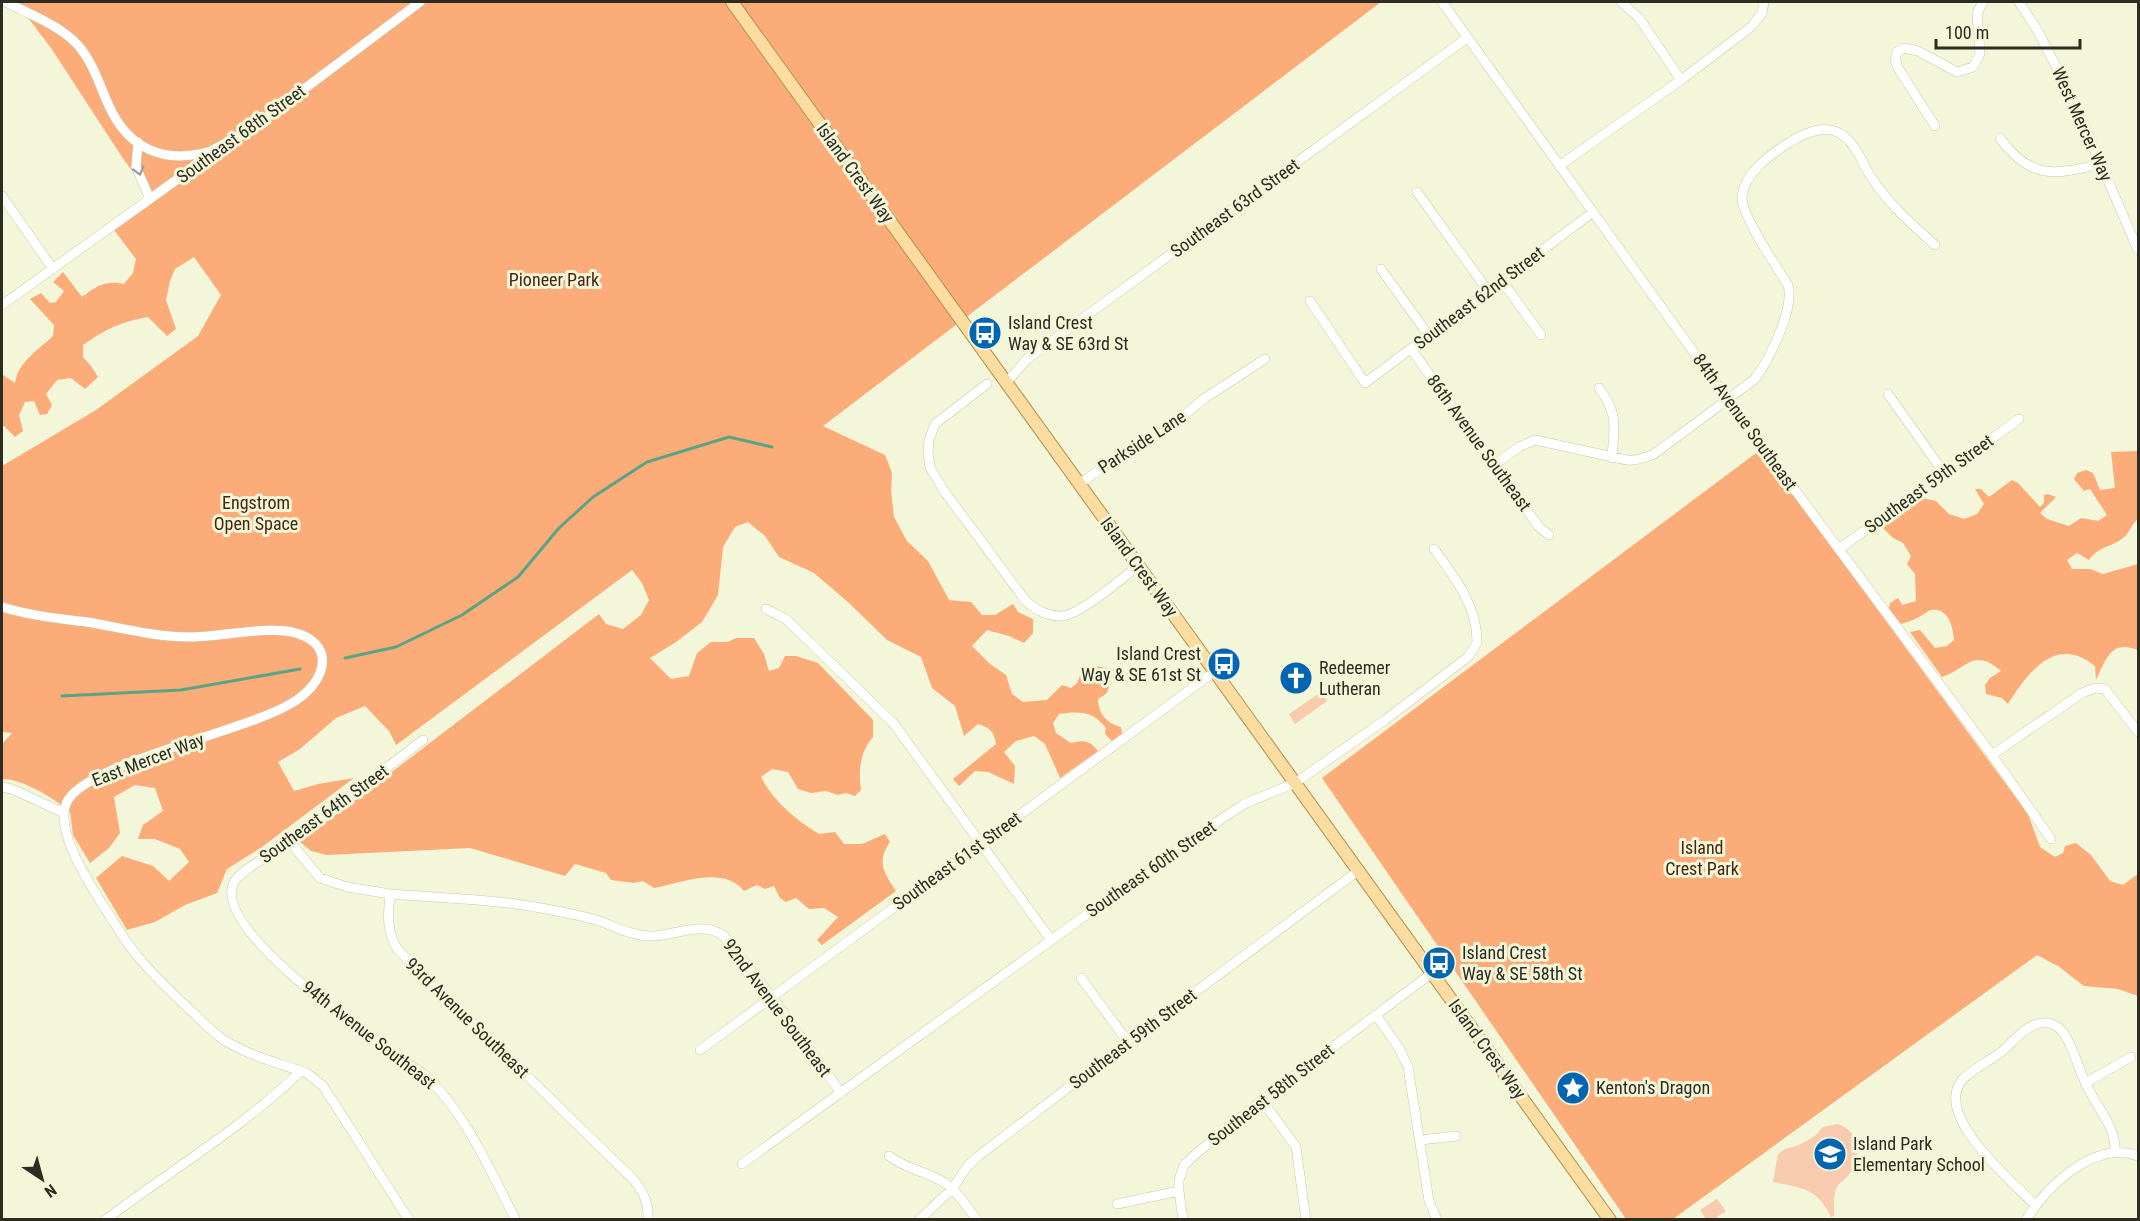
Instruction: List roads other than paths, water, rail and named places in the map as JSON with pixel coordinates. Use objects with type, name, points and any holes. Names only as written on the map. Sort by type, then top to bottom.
[{"type":"main road","name":"Island Crest Way","points":[[732,2],[1610,1220]]},
{"type":"street","points":[[6,2],[62,31],[77,44],[94,69],[116,118],[146,149],[166,156],[194,156],[209,152]]},
{"type":"street","points":[[16,2],[22,10]]},
{"type":"street","name":"Southeast 68th Street","points":[[2,306],[186,173],[209,152],[248,131],[420,2]]},
{"type":"street","name":"84th Avenue Southeast","points":[[1442,2],[1728,400],[1992,755],[2051,839]]},
{"type":"street","points":[[1621,2],[1639,18],[1681,80]]},
{"type":"street","points":[[1935,126],[1898,68],[1895,59],[1898,52],[1904,48],[1918,51],[1957,72],[1973,67],[1980,54],[1977,13],[1983,2]]},
{"type":"street","name":"West Mercer Way","points":[[2019,2],[2051,55],[2074,102],[2139,250]]},
{"type":"street","points":[[1559,166],[1681,80],[1751,27],[1762,13],[1764,3]]},
{"type":"street","name":"Southeast 63rd Street","points":[[1006,383],[1027,359],[1467,38]]},
{"type":"street","points":[[1494,465],[1519,447],[1535,440],[1612,458],[1637,460],[1654,454],[1755,380],[1761,371],[1790,300],[1788,285],[1747,215],[1742,197],[1750,176],[1777,150],[1810,132],[1820,129],[1838,132],[1853,145],[1888,202],[1935,245]]},
{"type":"street","points":[[2000,138],[2008,150],[2021,162],[2034,169],[2059,173],[2100,164]]},
{"type":"street","points":[[138,142],[136,167],[150,199]]},
{"type":"street","points":[[1417,192],[1488,291]]},
{"type":"street","points":[[2,196],[53,269]]},
{"type":"street","name":"Southeast 62nd Street","points":[[1310,301],[1365,383],[1593,212]]},
{"type":"street","points":[[1381,268],[1429,336]]},
{"type":"street","points":[[1502,281],[1541,335]]},
{"type":"street","name":"86th Avenue Southeast","points":[[1411,349],[1539,527],[1549,535]]},
{"type":"street","name":"Parkside Lane","points":[[1079,484],[1130,449],[1165,431],[1205,398],[1265,359]]},
{"type":"street","points":[[987,384],[936,424],[930,434],[928,452],[930,467],[944,491],[1026,600],[1040,612],[1064,616],[1078,610],[1138,566]]},
{"type":"street","points":[[1599,388],[1609,402],[1614,416],[1612,458]]},
{"type":"street","points":[[1888,394],[1944,473]]},
{"type":"street","name":"Southeast 59th Street","points":[[1839,549],[2019,418]]},
{"type":"street","name":"Southeast 60th Street","points":[[742,1164],[1174,851],[1244,804],[1295,783],[1456,666],[1474,649],[1477,637],[1467,599],[1452,573],[1434,549]]},
{"type":"street","name":"East Mercer Way","points":[[2,607],[174,637],[284,630],[309,638],[323,660],[321,674],[316,681],[288,706],[138,760],[88,782],[71,796],[64,813]]},
{"type":"street","points":[[766,609],[786,619],[894,724],[1051,940]]},
{"type":"street","name":"Southeast 61st Street","points":[[700,1050],[1214,672]]},
{"type":"street","points":[[1992,755],[2082,693],[2095,688],[2105,689],[2139,732]]},
{"type":"street","name":"Southeast 64th Street","points":[[231,891],[238,877],[289,842],[423,740]]},
{"type":"street","points":[[2,787],[12,789],[64,813],[66,832],[73,851],[123,939],[140,960],[221,1038],[264,1058],[301,1071],[316,1079],[323,1086],[409,1220]]},
{"type":"street","points":[[289,842],[320,878],[347,887],[390,894]]},
{"type":"street","name":"Southeast 59th Street","points":[[919,1220],[952,1189],[977,1157],[1359,871]]},
{"type":"street","name":"94th Avenue Southeast","points":[[231,891],[237,913],[247,928],[284,969],[332,1009],[425,1075],[439,1088],[469,1131],[516,1220]]},
{"type":"street","name":"92nd Avenue Southeast","points":[[390,894],[544,909],[593,919],[641,935],[653,936],[708,928],[724,936],[772,997],[841,1093]]},
{"type":"street","name":"93rd Avenue Southeast","points":[[390,894],[387,920],[389,933],[398,950],[634,1181],[648,1204],[648,1220]]},
{"type":"street","name":"Southeast 58th Street","points":[[1179,1191],[1179,1180],[1184,1165],[1197,1153],[1262,1100],[1432,974]]},
{"type":"street","points":[[1081,978],[1128,1042]]},
{"type":"street","points":[[1376,1015],[1399,1048],[1408,1067],[1429,1201],[1437,1220]]},
{"type":"street","points":[[2035,1205],[1972,1138],[1957,1111],[1954,1098],[1962,1081],[1998,1055],[2028,1027],[2039,1023],[2054,1024],[2065,1035],[2085,1083],[2111,1129],[2115,1152]]},
{"type":"street","points":[[2085,1083],[2131,1057]]},
{"type":"street","points":[[105,1220],[258,1110],[301,1071]]},
{"type":"street","points":[[1262,1100],[1296,1147],[1306,1220]]},
{"type":"street","points":[[1420,1140],[1456,1136]]},
{"type":"street","points":[[2026,1220],[2035,1205],[2055,1185],[2088,1160],[2115,1152],[2139,1156]]},
{"type":"street","points":[[889,1156],[897,1162],[937,1179],[952,1189],[977,1220]]},
{"type":"street","points":[[1117,1204],[1179,1191],[1183,1220]]},
{"type":"waterway","points":[[345,658],[396,647],[462,615],[518,577],[559,528],[593,497],[647,462],[729,437],[772,447]]},
{"type":"waterway","points":[[62,696],[181,690],[300,669]]},
{"type":"place","name":"Island Crest Way & SE 63rd St","points":[[985,333]]},
{"type":"place","name":"Island Crest Way & SE 61st St","points":[[1224,664]]},
{"type":"place","name":"Redeemer Lutheran","points":[[1296,678]]},
{"type":"place","name":"Island Crest Way & SE 58th St","points":[[1439,963]]},
{"type":"place","name":"Kenton's Dragon","points":[[1573,1088]]},
{"type":"place","name":"Island Park Elementary School","points":[[1830,1154]]},
{"type":"park label","name":"Pioneer Park","points":[[554,280]]},
{"type":"park label","name":"Engstrom Open Space","points":[[256,513]]},
{"type":"park label","name":"Island Crest Park","points":[[1702,858]]}]
